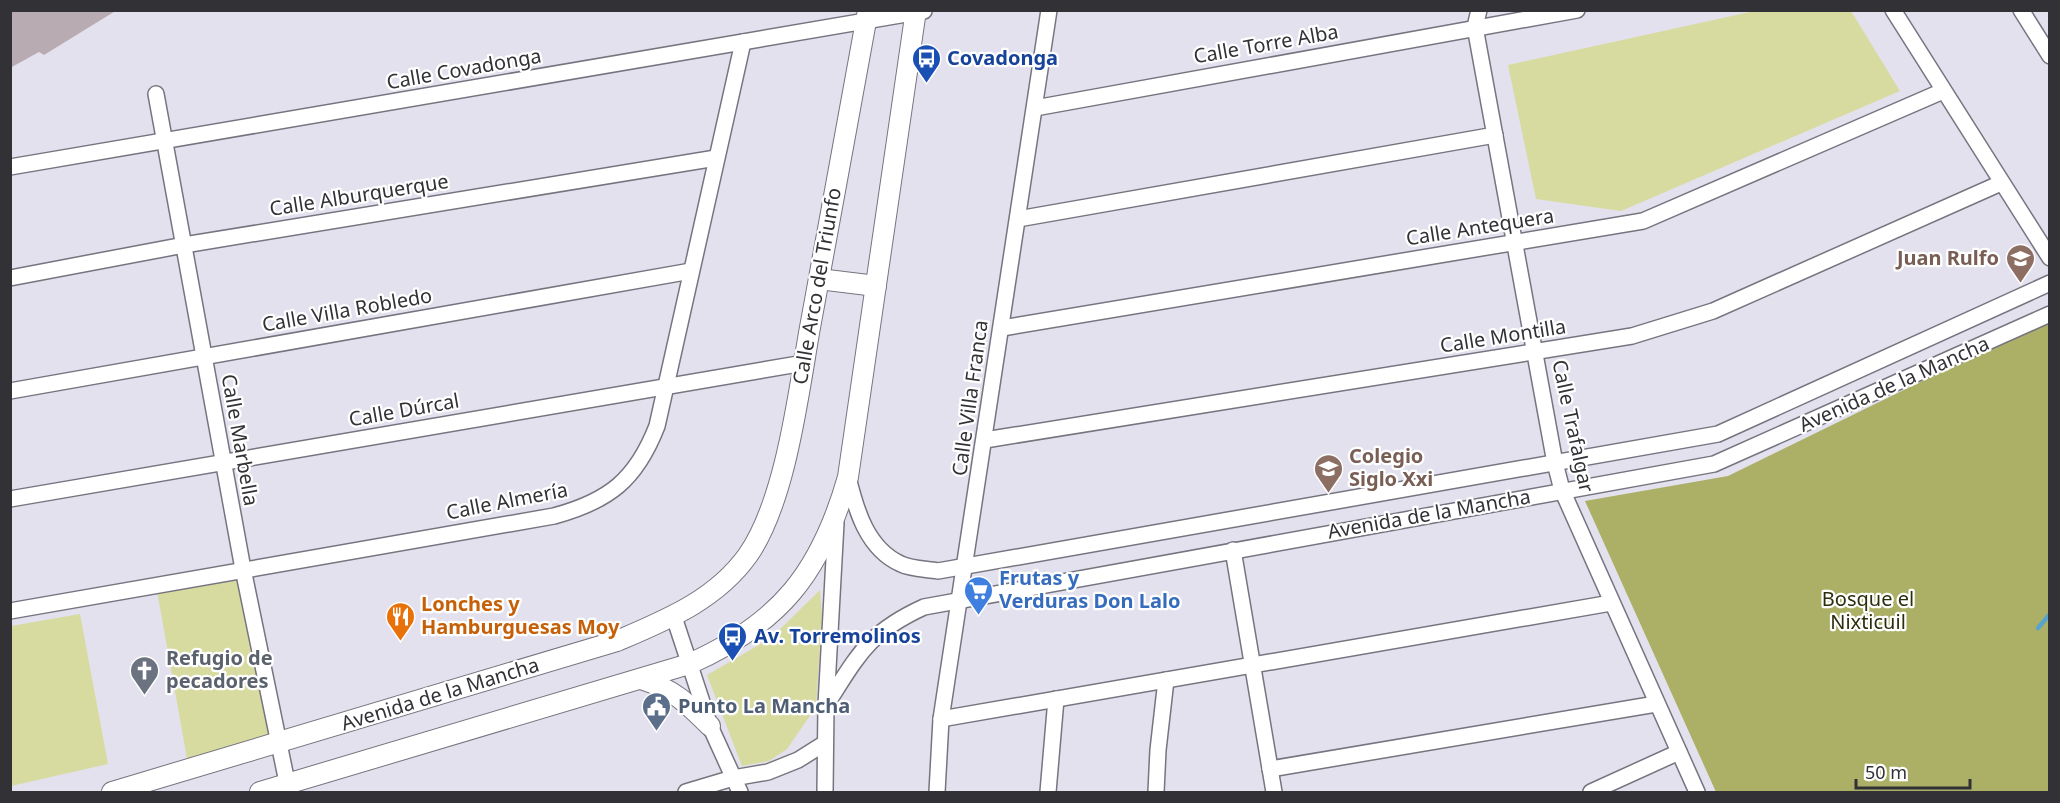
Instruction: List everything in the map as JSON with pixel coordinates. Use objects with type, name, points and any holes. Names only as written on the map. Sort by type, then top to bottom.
[{"type":"street","name":"Calle Villa Franca","points":[[937,792],[941,719],[1049,10]]},
{"type":"street","name":"Calle Trafalgar","points":[[1479,10],[1475,27],[1562,490],[1697,792]]},
{"type":"street","name":"Calle Torre Alba","points":[[1035,108],[1576,10]]},
{"type":"street","points":[[1893,10],[2049,258]]},
{"type":"street","points":[[2021,10],[2049,56]]},
{"type":"street","points":[[260,792],[288,788],[689,664],[730,644],[775,611],[797,587],[817,558],[836,520],[848,477],[919,11]]},
{"type":"street","name":"Calle Covadonga","points":[[10,167],[743,42],[867,16],[919,11]]},
{"type":"street","name":"Calle Arco del Triunfo","points":[[747,555],[762,533],[773,505],[804,363],[867,16]]},
{"type":"street","name":"Calle Almería","points":[[10,611],[554,516],[585,507],[609,493],[631,474],[646,453],[657,426],[743,42]]},
{"type":"street","name":"Calle Antequera","points":[[1002,328],[1643,221],[1942,90]]},
{"type":"street","name":"Calle Marbella","points":[[156,94],[243,569],[288,788]]},
{"type":"street","points":[[1018,219],[1495,135]]},
{"type":"street","name":"Calle Alburquerque","points":[[10,278],[184,245],[716,158]]},
{"type":"street","name":"Calle Montilla","points":[[985,441],[1632,336],[1713,311],[2001,183]]},
{"type":"street","name":"Calle Villa Robledo","points":[[10,391],[691,271]]},
{"type":"street","points":[[819,279],[876,286]]},
{"type":"street","name":"Avenida de la Mancha","points":[[848,477],[862,523],[877,546],[901,564],[938,571],[1718,434],[2049,283]]},
{"type":"street","name":"Avenida de la Mancha","points":[[826,705],[862,651],[878,633],[899,618],[924,607],[1714,464],[2049,314]]},
{"type":"street","name":"Calle Dúrcal","points":[[10,499],[804,363]]},
{"type":"street","points":[[825,792],[826,705],[836,520]]},
{"type":"street","points":[[1233,550],[1274,792]]},
{"type":"street","name":"Avenida de la Mancha","points":[[112,792],[617,641],[674,617],[706,597],[729,578],[747,555]]},
{"type":"street","points":[[941,719],[1611,603]]},
{"type":"street","points":[[674,617],[710,726],[740,792]]},
{"type":"street","points":[[641,679],[663,686],[681,698],[710,726]]},
{"type":"street","points":[[1156,792],[1166,680]]},
{"type":"street","points":[[1048,792],[1056,699]]},
{"type":"street","points":[[1270,770],[1656,704]]},
{"type":"street","points":[[686,792],[734,778],[768,772],[798,760],[825,743]]},
{"type":"street","points":[[1591,792],[1679,752]]},
{"type":"green space","points":[[1759,10],[1851,11],[1900,91],[1621,211],[1536,199],[1508,65]]},
{"type":"green space","name":"Bosque el Nixticuil","points":[[2049,319],[2049,792],[1716,792],[1585,501],[1728,476]]},
{"type":"green space","points":[[238,574],[269,739],[188,764],[157,591]]},
{"type":"green space","points":[[820,590],[822,615],[816,707],[787,749],[769,761],[742,766],[707,675],[771,638]]},
{"type":"green space","points":[[80,614],[108,764],[11,786],[11,626]]},
{"type":"building","points":[[10,10],[117,10],[44,55],[39,52],[10,68]]},
{"type":"waterway","points":[[2038,628],[2050,614]]},
{"type":"place","name":"Covadonga","points":[[926,84]]},
{"type":"place","name":"Juan Rulfo","points":[[2020,284]]},
{"type":"place","name":"Colegio Siglo Xxi","points":[[1328,494]]},
{"type":"place","name":"Frutas y Verduras Don Lalo","points":[[978,616]]},
{"type":"place","name":"Lonches y Hamburguesas Moy","points":[[400,642]]},
{"type":"place","name":"Av. Torremolinos","points":[[733,662]]},
{"type":"place","name":"Refugio de pecadores","points":[[145,696]]},
{"type":"place","name":"Punto La Mancha","points":[[657,732]]}]
